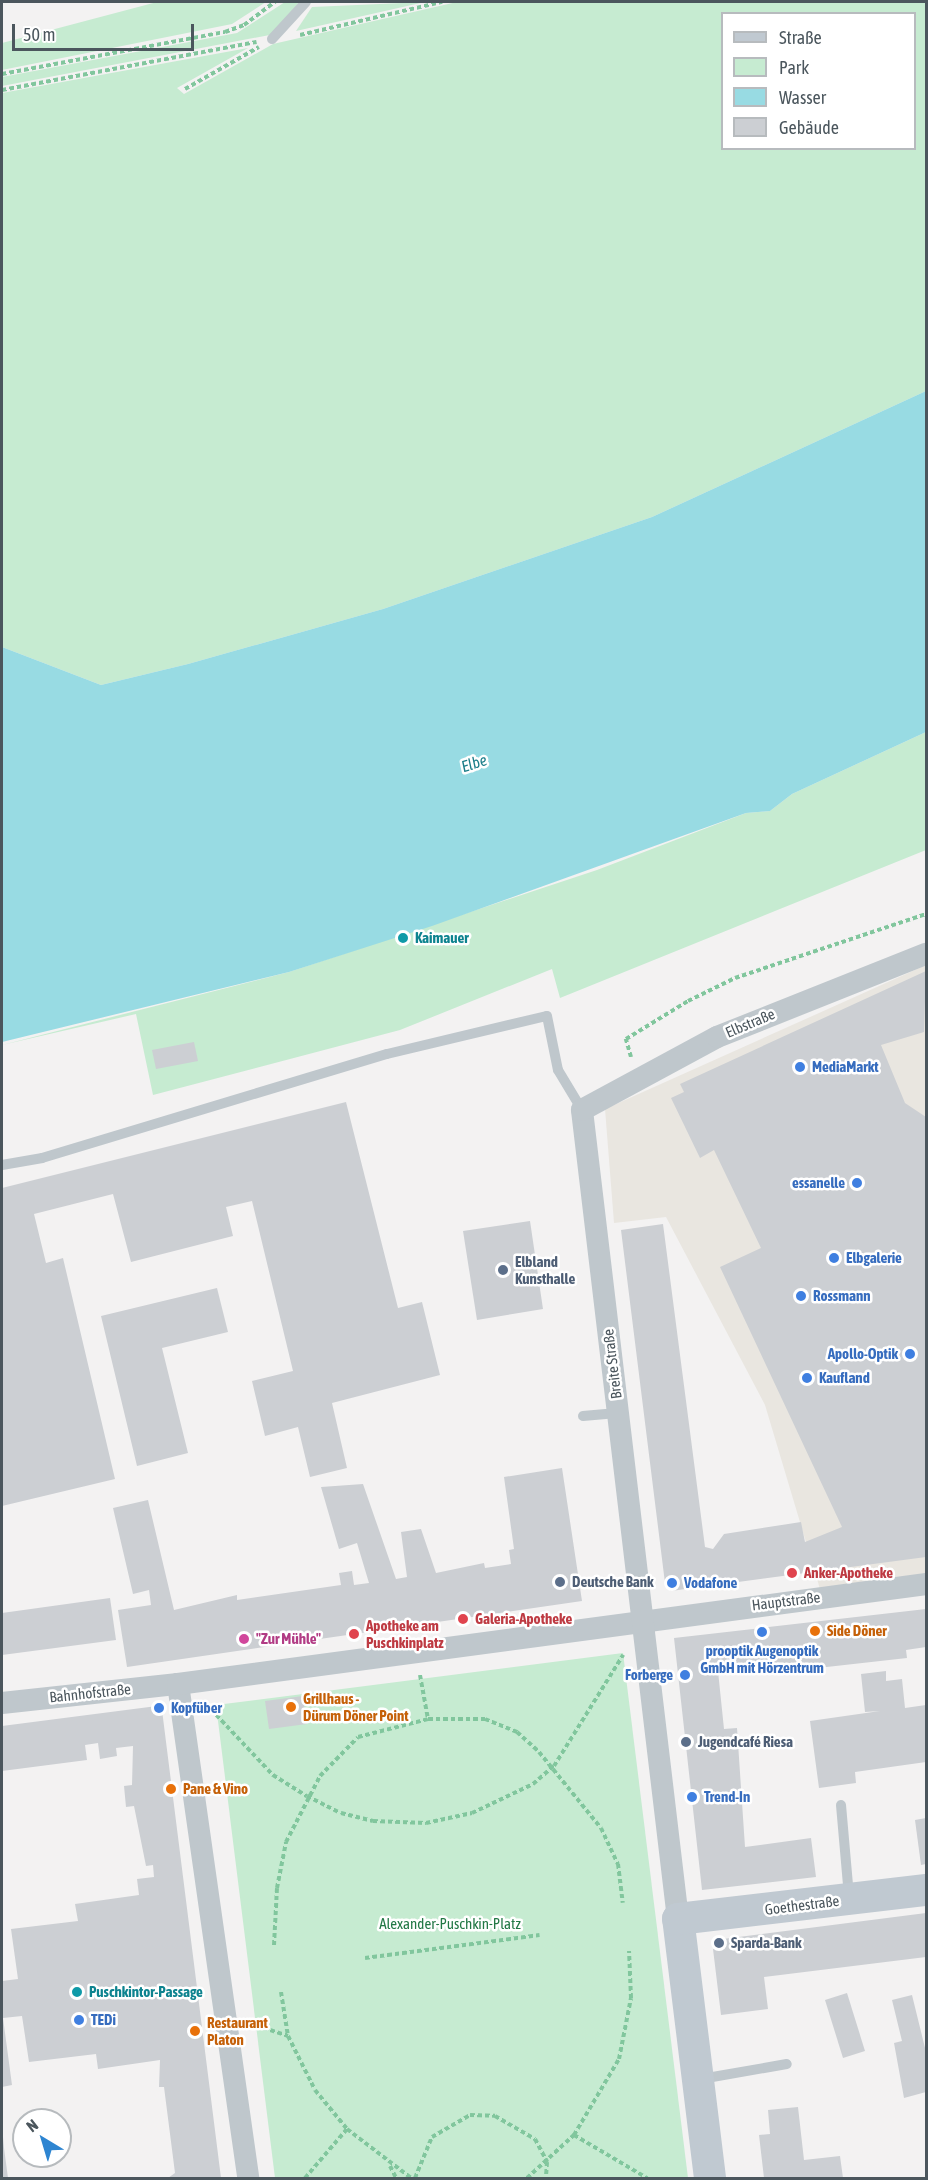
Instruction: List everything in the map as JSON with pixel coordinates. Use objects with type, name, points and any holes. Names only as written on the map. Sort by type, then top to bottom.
[{"type":"main road","name":"Goethestraße","points":[[678,1919],[927,1890]]},
{"type":"main road","points":[[678,1919],[710,2178]]},
{"type":"street","name":"Elbstraße","points":[[582,1110],[636,1078],[717,1037],[927,954]]},
{"type":"street","name":"Breite Straße","points":[[582,1110],[617,1413],[646,1617]]},
{"type":"street","name":"Hauptstraße","points":[[646,1617],[927,1584]]},
{"type":"street","points":[[248,2178],[178,1684],[646,1617],[678,1919]]},
{"type":"street","name":"Bahnhofstraße","points":[[2,1702],[178,1684]]},
{"type":"lane","points":[[272,39],[306,2]]},
{"type":"lane","points":[[2,1165],[117,1137],[387,1054],[547,1016],[558,1070],[582,1110]]},
{"type":"lane","points":[[583,1416],[617,1413]]},
{"type":"lane","points":[[841,1805],[849,1899]]},
{"type":"lane","points":[[698,2079],[787,2064]]},
{"type":"path","points":[[2,74],[225,32],[244,25],[275,2]]},
{"type":"path","points":[[320,31],[442,2]]},
{"type":"path","points":[[185,89],[272,39]]},
{"type":"path","points":[[2,90],[272,39]]},
{"type":"path","points":[[636,1078],[626,1039],[639,1028],[735,978],[927,914]]},
{"type":"path","points":[[178,1684],[213,1708],[273,1775],[307,1796],[341,1813],[373,1821],[426,1823],[503,1802],[554,1766],[646,1617]]},
{"type":"path","points":[[418,1662],[428,1719]]},
{"type":"path","points":[[274,1945],[282,1859],[307,1796],[344,1746],[358,1737],[428,1719],[466,1717],[502,1724],[554,1766],[601,1828],[618,1864],[623,1903]]},
{"type":"path","points":[[365,1958],[539,1935]]},
{"type":"path","points":[[527,2178],[574,2135],[619,2059],[631,1998],[629,1951]]},
{"type":"path","points":[[281,1992],[288,2036],[315,2090],[347,2129],[390,2166],[413,2178],[432,2137],[470,2115],[495,2116],[518,2126],[535,2139],[547,2162],[546,2178]]},
{"type":"path","points":[[226,2016],[288,2036]]},
{"type":"path","points":[[305,2178],[347,2129]]},
{"type":"path","points":[[574,2135],[648,2178]]},
{"type":"path","points":[[390,2166],[396,2178]]},
{"type":"shaded area","name":"Elbgalerie","points":[[926,965],[926,1575],[820,1589],[765,1405],[666,1217],[614,1223],[605,1109]]},
{"type":"green space","points":[[157,2],[266,2],[232,24],[2,70],[2,43]]},
{"type":"green space","points":[[285,2],[299,2],[275,34],[2,86],[2,77],[237,33]]},
{"type":"green space","points":[[425,2],[296,31],[312,7]]},
{"type":"green space","points":[[457,2],[926,2],[926,391],[652,517],[383,609],[188,664],[101,685],[2,647],[2,93],[248,48],[177,88],[184,94],[273,44]]},
{"type":"green space","points":[[926,732],[926,850],[560,998],[552,969],[400,1030],[153,1095],[136,1014],[2,1045],[289,972],[597,870],[746,813],[770,811],[792,794]]},
{"type":"green space","name":"Alexander-Puschkin-Platz","points":[[623,1653],[688,2178],[275,2178],[216,1705]]},
{"type":"water","name":"Elbe","points":[[926,391],[926,732],[792,794],[770,811],[746,813],[432,926],[289,972],[2,1042],[2,647],[101,685],[188,664],[383,609],[652,517]]},
{"type":"building","name":"Elbgalerie","points":[[926,971],[924,1032],[881,1045],[905,1103],[926,1117],[926,1557],[671,1591],[665,1583],[621,1230],[663,1224],[705,1547],[713,1549],[724,1534],[801,1522],[805,1542],[842,1527],[720,1267],[761,1248],[714,1150],[700,1158],[671,1098],[684,1092],[680,1084]]},
{"type":"building","points":[[194,1042],[198,1061],[156,1069],[152,1050]]},
{"type":"building","points":[[346,1102],[398,1308],[422,1302],[440,1375],[332,1403],[347,1468],[310,1477],[298,1427],[265,1436],[252,1381],[293,1371],[252,1201],[226,1207],[233,1236],[131,1262],[113,1194],[34,1214],[46,1263],[63,1258],[115,1479],[2,1506],[2,1188]]},
{"type":"building","name":"Elbland Kunsthalle","points":[[530,1221],[543,1309],[477,1320],[463,1231]]},
{"type":"building","points":[[217,1288],[228,1332],[162,1348],[188,1453],[137,1466],[101,1316]]},
{"type":"building","points":[[562,1468],[582,1601],[127,1667],[118,1610],[151,1605],[149,1590],[133,1594],[113,1508],[148,1500],[174,1610],[237,1595],[237,1600],[341,1585],[339,1573],[352,1571],[354,1585],[369,1583],[357,1543],[339,1549],[321,1487],[363,1484],[396,1579],[407,1577],[401,1532],[421,1529],[436,1573],[484,1563],[485,1568],[511,1564],[509,1550],[514,1549],[504,1477]]},
{"type":"building","points":[[110,1598],[116,1640],[2,1655],[2,1613]]},
{"type":"building","points":[[926,1609],[926,1647],[906,1650],[907,1658],[782,1672],[781,1664],[718,1671],[724,1729],[737,1728],[745,1847],[811,1838],[816,1877],[702,1890],[674,1638]]},
{"type":"building","points":[[886,1671],[886,1681],[902,1679],[905,1708],[926,1705],[926,1762],[855,1772],[856,1783],[819,1788],[810,1721],[880,1711],[865,1712],[861,1674]]},
{"type":"building","points":[[303,1696],[307,1724],[269,1729],[265,1701]]},
{"type":"building","points":[[157,1706],[162,1710],[221,2178],[168,2178],[175,2173],[164,2087],[159,2087],[160,2060],[98,2069],[96,2054],[29,2062],[22,2016],[3,2018],[12,2085],[2,2087],[2,1981],[18,1979],[11,1929],[78,1921],[75,1904],[139,1895],[137,1879],[154,1877],[153,1865],[146,1866],[134,1806],[126,1807],[124,1786],[132,1785],[133,1746],[116,1748],[117,1756],[100,1759],[98,1743],[85,1745],[87,1760],[2,1771],[2,1726]]},
{"type":"building","points":[[926,1818],[926,1864],[921,1865],[915,1820]]},
{"type":"building","points":[[926,1913],[926,1957],[764,1977],[768,2009],[721,2015],[713,1949],[723,1939]]},
{"type":"building","points":[[847,1993],[865,2051],[843,2058],[825,2000]]},
{"type":"building","points":[[912,1995],[926,2052],[926,2092],[904,2098],[894,2043],[902,2041],[892,2000]]},
{"type":"building","points":[[798,2107],[804,2160],[840,2156],[843,2178],[764,2178],[759,2135],[770,2134],[768,2110]]},
{"type":"building","points":[[3,2137],[4,2148],[8,2178],[2,2178]]},
{"type":"place","name":"Kaimauer","points":[[403,938]]},
{"type":"place","name":"MediaMarkt","points":[[800,1067]]},
{"type":"place","name":"essanelle","points":[[857,1183]]},
{"type":"place","name":"Elbgalerie","points":[[834,1258]]},
{"type":"place","name":"Elbland Kunsthalle","points":[[503,1270]]},
{"type":"place","name":"Rossmann","points":[[801,1296]]},
{"type":"place","name":"Apollo-Optik","points":[[910,1354]]},
{"type":"place","name":"Kaufland","points":[[807,1378]]},
{"type":"place","name":"Anker-Apotheke","points":[[792,1573]]},
{"type":"place","name":"Deutsche Bank","points":[[560,1582]]},
{"type":"place","name":"Vodafone","points":[[672,1583]]},
{"type":"place","name":"Galeria-Apotheke","points":[[463,1619]]},
{"type":"place","name":"Side Döner","points":[[815,1631]]},
{"type":"place","name":"prooptik Augenoptik GmbH mit Hörzentrum","points":[[762,1632]]},
{"type":"place","name":"Apotheke am Puschkinplatz","points":[[354,1634]]},
{"type":"place","name":"\"Zur Mühle\"","points":[[244,1639]]},
{"type":"place","name":"Forberge","points":[[685,1675]]},
{"type":"place","name":"Grillhaus - Dürum Döner Point","points":[[291,1707]]},
{"type":"place","name":"Kopfüber","points":[[159,1708]]},
{"type":"place","name":"Jugendcafé Riesa","points":[[686,1742]]},
{"type":"place","name":"Pane & Vino","points":[[171,1789]]},
{"type":"place","name":"Trend-In","points":[[692,1797]]},
{"type":"place","name":"Sparda-Bank","points":[[719,1943]]},
{"type":"place","name":"Puschkintor-Passage","points":[[77,1992]]},
{"type":"place","name":"TEDi","points":[[79,2020]]},
{"type":"place","name":"Restaurant Platon","points":[[195,2031]]}]
